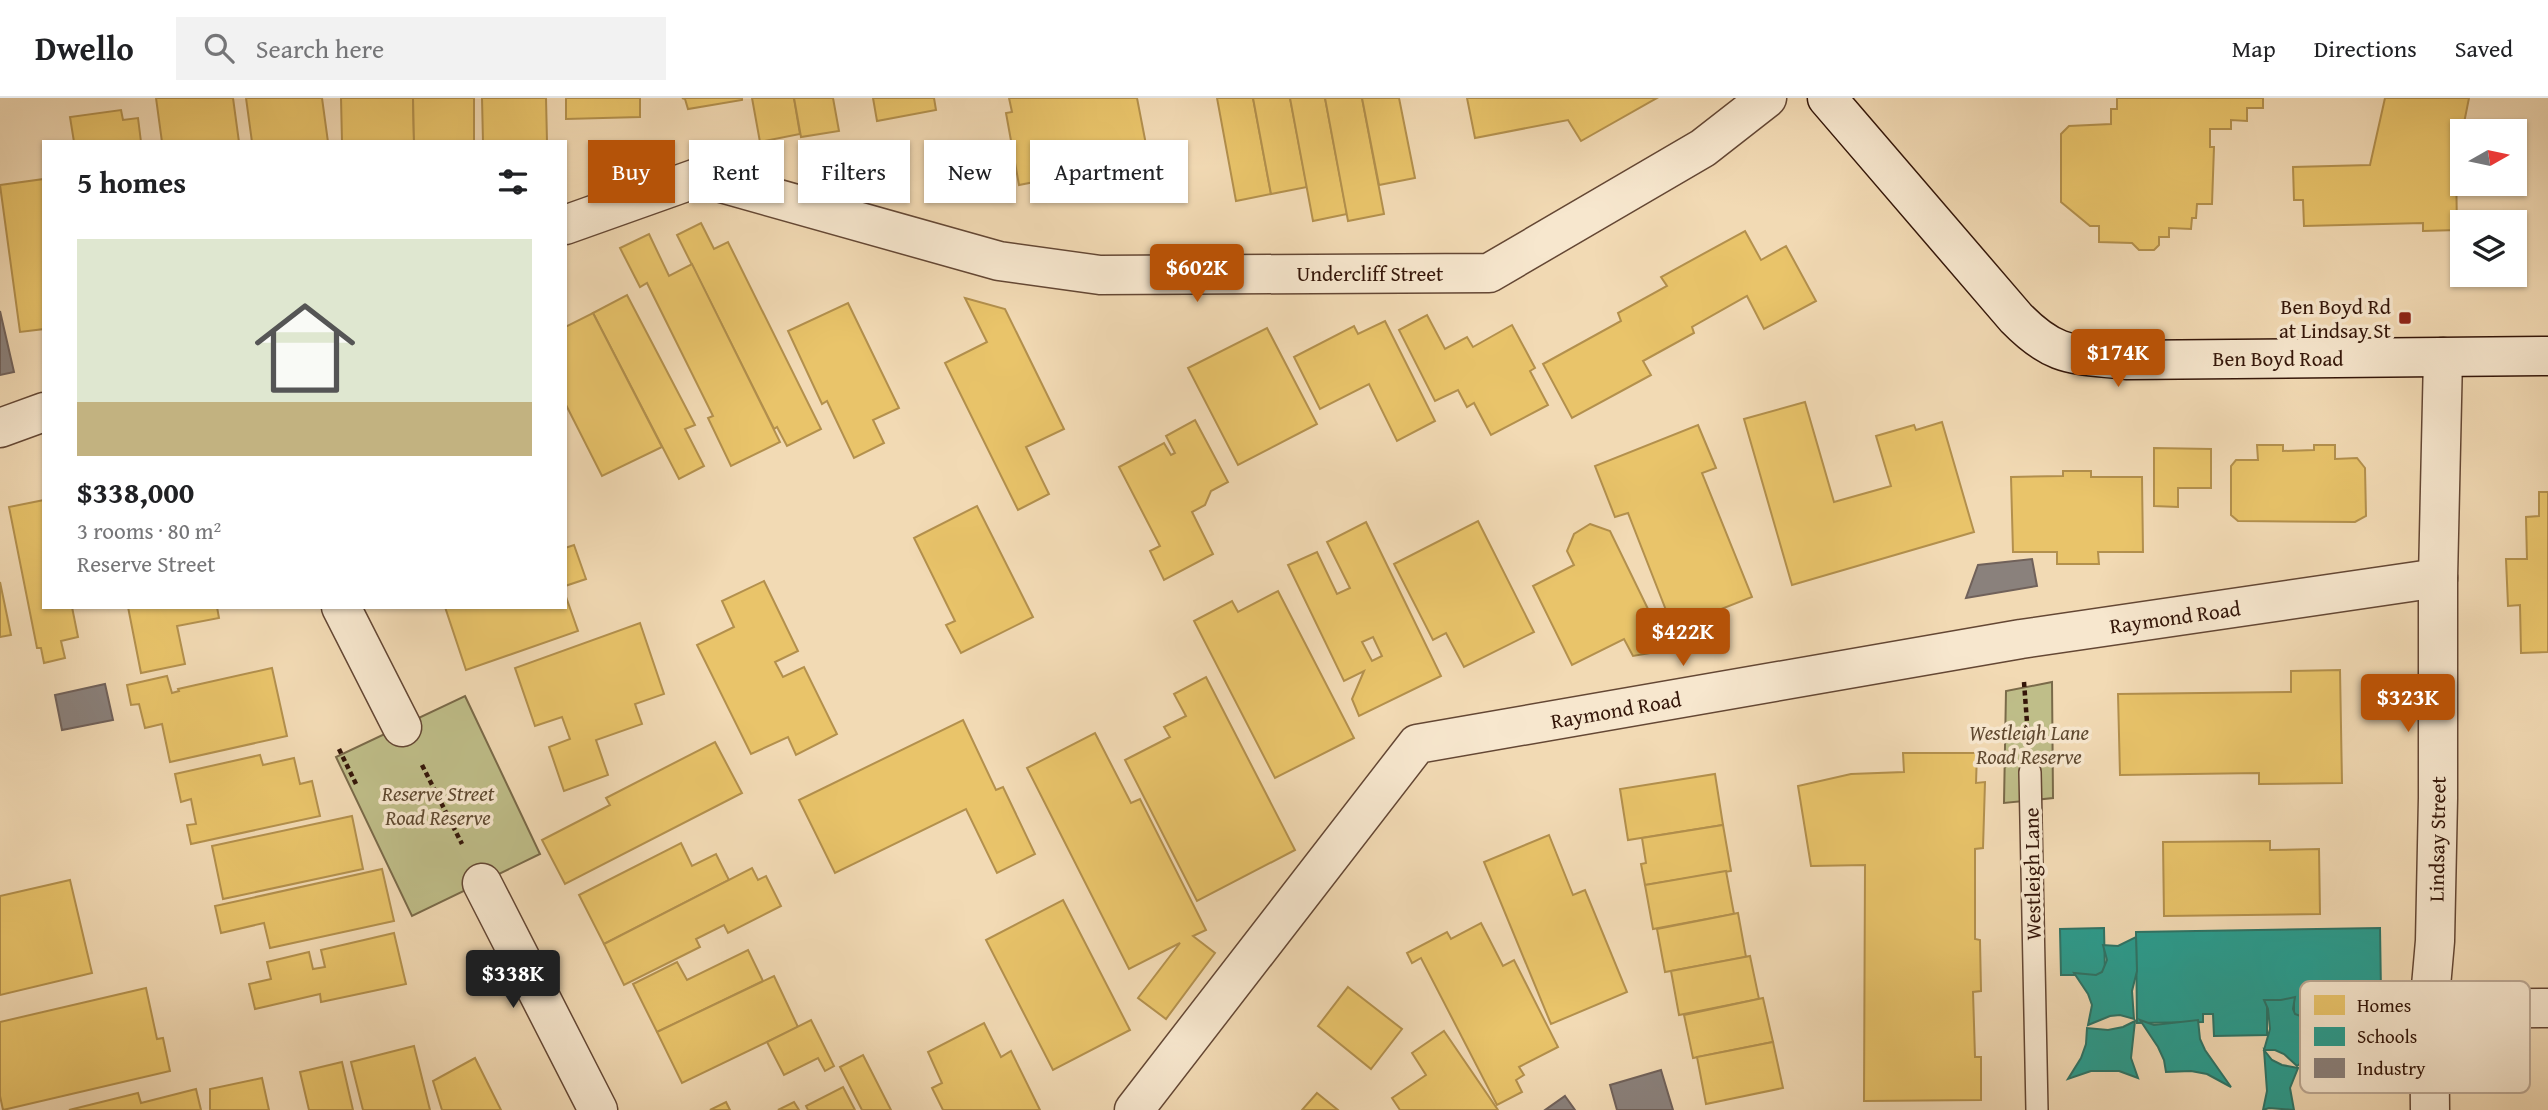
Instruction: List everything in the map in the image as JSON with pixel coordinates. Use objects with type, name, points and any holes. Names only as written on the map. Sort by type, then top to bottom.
[{"type":"street","name":"Undercliff Street","points":[[567,224],[700,177],[999,261],[1101,275],[1489,272],[1703,148],[1767,98]]},
{"type":"street","name":"Ben Boyd Road","points":[[1827,98],[2016,318],[2036,339],[2063,352],[2126,360],[2548,356]]},
{"type":"street","name":"Lindsay Street","points":[[2431,981],[2435,941],[2438,798],[2442,357]]},
{"type":"street","points":[[0,428],[42,413]]},
{"type":"street","name":"Raymond Road","points":[[1134,1110],[1417,744],[2021,639],[2438,578]]},
{"type":"street","points":[[342,609],[402,727]]},
{"type":"street","points":[[482,883],[598,1110]]},
{"type":"street","points":[[2530,1008],[2548,1008]]},
{"type":"lane","name":"Westleigh Lane","points":[[2030,772],[2037,1110]]},
{"type":"path","points":[[2021,639],[2030,772]]},
{"type":"path","points":[[402,727],[482,883]]},
{"type":"path","points":[[339,748],[356,784]]},
{"type":"green space","name":"Westleigh Lane Road Reserve","points":[[2052,682],[2053,798],[2004,803],[2006,691]]},
{"type":"green space","name":"Reserve Street Road Reserve","points":[[465,696],[540,854],[412,916],[336,757]]},
{"type":"building: Homes","points":[[156,98],[233,98],[239,140],[162,140]]},
{"type":"building: Homes","points":[[246,98],[322,98],[328,140],[252,140]]},
{"type":"building: Homes","points":[[341,98],[413,98],[414,140],[342,140]]},
{"type":"building: Homes","points":[[413,98],[474,98],[474,140],[414,140]]},
{"type":"building: Homes","points":[[482,98],[546,98],[547,140],[483,140]]},
{"type":"building: Homes","points":[[566,98],[640,98],[640,117],[566,119]]},
{"type":"building: Homes","points":[[682,98],[742,100],[688,109],[685,99]]},
{"type":"building: Homes","points":[[752,98],[794,98],[800,134],[760,140]]},
{"type":"building: Homes","points":[[794,98],[833,98],[839,131],[801,137]]},
{"type":"building: Homes","points":[[873,98],[934,98],[936,110],[877,121]]},
{"type":"building: Homes","points":[[1009,98],[1137,98],[1145,140],[1030,140],[1030,183],[1019,185],[1016,140],[1011,140],[1006,113],[1012,112]]},
{"type":"building: Homes","points":[[1217,98],[1253,98],[1271,194],[1236,201]]},
{"type":"building: Homes","points":[[1253,98],[1290,98],[1307,187],[1271,194]]},
{"type":"building: Homes","points":[[1290,98],[1325,98],[1347,214],[1313,221]]},
{"type":"building: Homes","points":[[1325,98],[1362,98],[1384,214],[1348,221]]},
{"type":"building: Homes","points":[[1362,98],[1399,98],[1415,178],[1379,185]]},
{"type":"building: Homes","points":[[1467,98],[1657,98],[1581,141],[1568,120],[1475,138]]},
{"type":"building: Homes","points":[[2117,98],[2263,98],[2263,108],[2247,108],[2247,121],[2231,120],[2231,129],[2210,129],[2210,147],[2214,147],[2212,204],[2197,204],[2196,218],[2192,218],[2191,229],[2169,228],[2169,237],[2159,237],[2159,245],[2154,250],[2139,250],[2132,243],[2099,242],[2099,226],[2090,226],[2061,202],[2061,134],[2069,126],[2111,124],[2111,109],[2117,109]]},
{"type":"building: Homes","points":[[2385,98],[2469,98],[2465,119],[2450,119],[2450,196],[2456,196],[2457,210],[2450,210],[2450,230],[2423,231],[2423,223],[2304,226],[2303,200],[2294,200],[2293,167],[2370,165]]},
{"type":"building: Homes","points":[[121,110],[123,120],[138,118],[141,140],[74,140],[70,117]]},
{"type":"building: Homes","points":[[42,179],[42,329],[20,332],[0,185]]},
{"type":"building: Homes","points":[[701,223],[714,249],[728,242],[821,429],[787,446],[777,427],[774,429],[677,235]]},
{"type":"building: Homes","points":[[1745,231],[1761,260],[1786,246],[1816,301],[1764,329],[1747,296],[1692,327],[1694,333],[1643,361],[1651,375],[1572,418],[1543,364],[1621,321],[1618,313],[1667,286],[1661,277]]},
{"type":"building: Homes","points":[[649,234],[669,276],[692,264],[780,442],[731,466],[708,418],[713,416],[647,283],[640,287],[620,248]]},
{"type":"building: Homes","points":[[627,295],[695,425],[685,429],[704,466],[679,479],[593,313]]},
{"type":"building: Homes","points":[[965,298],[1005,309],[1064,429],[1026,447],[1049,494],[1018,510],[945,363],[987,342]]},
{"type":"building: Homes","points":[[848,303],[899,408],[873,420],[884,443],[854,458],[827,401],[822,404],[788,331]]},
{"type":"building: Homes","points":[[593,313],[662,447],[602,476],[567,407],[567,326]]},
{"type":"building: Homes","points":[[1427,315],[1445,349],[1467,337],[1473,347],[1512,325],[1535,368],[1530,371],[1548,405],[1491,435],[1474,403],[1467,407],[1458,390],[1435,401],[1399,330]]},
{"type":"building: Homes","points":[[1385,321],[1435,421],[1397,441],[1369,384],[1320,409],[1294,357],[1354,326],[1358,334]]},
{"type":"building: Homes","points":[[1267,328],[1317,424],[1238,465],[1188,368]]},
{"type":"building: Homes","points":[[1805,402],[1834,502],[1891,486],[1876,436],[1914,425],[1916,430],[1942,422],[1974,532],[1792,585],[1744,419]]},
{"type":"building: Homes","points":[[1195,420],[1228,482],[1211,491],[1205,505],[1192,512],[1213,554],[1164,580],[1150,551],[1160,546],[1119,467],[1164,443],[1171,455],[1175,453],[1166,436]]},
{"type":"building: Homes","points":[[1698,425],[1716,468],[1702,473],[1752,597],[1673,628],[1628,513],[1615,517],[1595,466]]},
{"type":"building: Homes","points":[[2257,445],[2283,445],[2283,451],[2314,450],[2314,445],[2335,445],[2335,459],[2357,458],[2365,468],[2366,516],[2355,522],[2238,521],[2231,515],[2231,466],[2236,460],[2258,460]]},
{"type":"building: Homes","points":[[2154,448],[2211,449],[2211,488],[2178,488],[2178,507],[2154,506]]},
{"type":"building: Homes","points":[[2063,471],[2091,471],[2091,477],[2142,477],[2143,552],[2098,552],[2099,564],[2057,564],[2057,552],[2013,552],[2011,477],[2063,476]]},
{"type":"building: Homes","points":[[2539,492],[2548,492],[2548,652],[2521,653],[2520,605],[2508,606],[2506,559],[2527,559],[2526,517],[2539,516]]},
{"type":"building: Homes","points":[[42,500],[42,609],[72,609],[78,637],[61,641],[65,658],[44,663],[41,648],[37,648],[9,507]]},
{"type":"building: Homes","points":[[977,506],[1033,617],[961,653],[946,625],[955,621],[914,538]]},
{"type":"building: Homes","points":[[1478,521],[1534,632],[1464,667],[1446,633],[1433,640],[1394,564]]},
{"type":"building: Homes","points":[[1366,522],[1441,676],[1359,716],[1352,699],[1364,671],[1344,681],[1288,565],[1317,552],[1337,594],[1350,588],[1327,542]],"holes":[[[1373,637],[1382,656],[1372,661],[1362,642]]]},
{"type":"building: Homes","points":[[1590,524],[1610,531],[1668,650],[1633,656],[1624,639],[1572,665],[1533,586],[1574,565],[1567,551],[1574,534]]},
{"type":"building: Homes","points":[[574,545],[586,579],[567,585],[567,547]]},
{"type":"building: Homes","points":[[764,581],[798,651],[775,662],[783,677],[804,667],[837,734],[796,755],[788,737],[751,754],[697,645],[734,627],[722,601]]},
{"type":"building: Homes","points":[[0,582],[11,635],[0,637]]},
{"type":"building: Homes","points":[[1278,591],[1354,738],[1275,778],[1194,621],[1232,601],[1238,612]]},
{"type":"building: Homes","points":[[567,600],[578,631],[466,670],[446,609],[567,609]]},
{"type":"building: Homes","points":[[128,609],[217,609],[219,618],[177,626],[185,664],[141,673]]},
{"type":"building: Homes","points":[[640,623],[664,694],[635,704],[642,724],[596,740],[608,775],[564,791],[549,747],[570,739],[562,717],[535,726],[515,668]]},
{"type":"building: Homes","points":[[272,668],[287,736],[170,762],[162,724],[145,728],[139,704],[131,705],[127,685],[167,676],[172,693],[179,691],[178,689]]},
{"type":"building: Homes","points":[[2340,670],[2342,783],[2259,784],[2259,773],[2120,775],[2118,694],[2291,692],[2291,671]]},
{"type":"building: Homes","points":[[1206,677],[1295,850],[1197,901],[1125,760],[1170,737],[1164,727],[1186,716],[1174,694]]},
{"type":"building: Homes","points":[[963,720],[996,790],[1003,787],[1035,854],[997,873],[966,809],[835,873],[799,800]]},
{"type":"building: Homes","points":[[1095,733],[1131,803],[1140,799],[1206,930],[1193,936],[1215,953],[1166,1019],[1138,998],[1180,943],[1129,969],[1027,768]]},
{"type":"building: Homes","points":[[715,742],[742,793],[565,884],[542,840],[610,805],[606,798]]},
{"type":"building: Homes","points":[[1903,753],[1977,753],[1976,783],[1985,782],[1983,848],[1975,849],[1975,939],[1980,940],[1981,991],[1973,992],[1975,1057],[1981,1057],[1981,1100],[1864,1101],[1865,865],[1811,866],[1798,786],[1851,774],[1904,772]]},
{"type":"building: Homes","points":[[260,755],[263,765],[294,758],[300,784],[312,781],[320,816],[191,844],[187,825],[196,824],[191,799],[181,802],[175,774]]},
{"type":"building: Homes","points":[[1715,774],[1723,825],[1628,840],[1620,789]]},
{"type":"building: Homes","points":[[352,816],[363,869],[223,899],[212,846]]},
{"type":"building: Homes","points":[[1723,825],[1731,871],[1645,885],[1641,864],[1646,863],[1642,838]]},
{"type":"building: Homes","points":[[1549,835],[1573,895],[1585,890],[1627,992],[1551,1024],[1484,862]]},
{"type":"building: Homes","points":[[2270,841],[2270,850],[2319,849],[2320,914],[2164,916],[2163,842]]},
{"type":"building: Homes","points":[[681,843],[692,866],[716,854],[729,880],[604,944],[579,895]]},
{"type":"building: Homes","points":[[752,868],[758,880],[766,876],[781,906],[728,933],[724,925],[696,939],[700,947],[624,985],[604,944]]},
{"type":"building: Homes","points":[[382,869],[394,921],[270,948],[264,923],[221,933],[215,906]]},
{"type":"building: Homes","points":[[1726,871],[1734,914],[1653,929],[1645,885]]},
{"type":"building: Homes","points":[[70,880],[92,973],[0,995],[0,896]]},
{"type":"building: Homes","points":[[1063,900],[1130,1030],[1053,1070],[986,940]]},
{"type":"building: Homes","points":[[1738,913],[1746,957],[1665,972],[1657,929]]},
{"type":"building: Homes","points":[[1481,923],[1503,966],[1514,960],[1558,1047],[1519,1067],[1524,1075],[1516,1080],[1522,1092],[1497,1105],[1421,958],[1412,963],[1407,953],[1447,932],[1451,939]]},
{"type":"building: Homes","points":[[394,933],[406,984],[321,1002],[320,994],[255,1009],[249,984],[271,979],[267,962],[309,952],[313,969],[325,967],[321,950]]},
{"type":"building: Homes","points":[[748,950],[763,981],[657,1032],[633,984],[677,962],[687,980]]},
{"type":"building: Homes","points":[[1750,956],[1759,999],[1679,1015],[1671,971]]},
{"type":"building: Homes","points":[[774,976],[798,1027],[682,1083],[657,1032]]},
{"type":"building: Homes","points":[[1348,987],[1402,1029],[1371,1069],[1318,1026]]},
{"type":"building: Homes","points":[[146,988],[157,1039],[163,1038],[170,1071],[3,1110],[0,1096],[0,1022]]},
{"type":"building: Homes","points":[[1763,998],[1773,1042],[1693,1058],[1684,1015]]},
{"type":"building: Homes","points":[[811,1020],[834,1066],[825,1071],[818,1058],[784,1075],[767,1042]]},
{"type":"building: Homes","points":[[984,1023],[1001,1057],[1011,1051],[1040,1110],[943,1110],[932,1088],[942,1083],[928,1052]]},
{"type":"building: Homes","points":[[1444,1031],[1498,1110],[1400,1110],[1392,1098],[1426,1075],[1412,1053]]},
{"type":"building: Homes","points":[[1773,1042],[1783,1088],[1706,1104],[1697,1057]]},
{"type":"building: Homes","points":[[414,1046],[430,1110],[363,1110],[351,1062]]},
{"type":"building: Homes","points":[[863,1055],[891,1110],[862,1110],[840,1067]]},
{"type":"building: Homes","points":[[475,1058],[501,1110],[442,1110],[433,1081]]},
{"type":"building: Homes","points":[[342,1062],[353,1110],[309,1110],[300,1072]]},
{"type":"building: Homes","points":[[262,1078],[269,1110],[210,1110],[210,1089]]},
{"type":"building: Homes","points":[[843,1087],[855,1110],[808,1110],[806,1106]]},
{"type":"building: Homes","points":[[196,1089],[201,1110],[69,1110],[138,1093],[141,1103]]},
{"type":"building: Homes","points":[[1317,1093],[1338,1110],[1302,1110]]},
{"type":"building: Homes","points":[[726,1102],[730,1110],[710,1110]]},
{"type":"building: Homes","points":[[794,1102],[799,1110],[778,1110]]},
{"type":"building: Schools","points":[[2104,928],[2105,975],[2061,975],[2060,929]]},
{"type":"building: Schools","points":[[2380,928],[2381,981],[2300,981],[2300,1019],[2294,1019],[2294,1002],[2267,1002],[2267,1035],[2214,1036],[2213,1014],[2203,1014],[2203,1022],[2137,1023],[2136,932]]},
{"type":"building: Schools","points":[[2136,937],[2137,971],[2132,991],[2134,1019],[2120,1015],[2110,1016],[2088,1025],[2092,1005],[2074,973],[2096,975],[2102,972],[2107,960],[2103,945],[2118,946]]},
{"type":"building: Schools","points":[[2295,997],[2293,1009],[2295,1014],[2300,1016],[2300,1064],[2297,1066],[2284,1054],[2275,1050],[2264,1050],[2270,1029],[2264,1000]]},
{"type":"building: Schools","points":[[2140,1020],[2154,1025],[2198,1020],[2200,1039],[2205,1050],[2231,1087],[2207,1074],[2191,1071],[2166,1072],[2158,1047]]},
{"type":"building: Schools","points":[[2135,1021],[2131,1058],[2138,1078],[2119,1071],[2091,1071],[2068,1079],[2081,1058],[2086,1044],[2087,1028],[2108,1030]]},
{"type":"building: Schools","points":[[2264,1050],[2272,1060],[2298,1068],[2290,1088],[2294,1110],[2263,1110],[2267,1091]]},
{"type":"building: Industry","points":[[0,311],[14,372],[0,375]]},
{"type":"building: Industry","points":[[2032,559],[2037,586],[1966,598],[1978,565]]},
{"type":"building: Industry","points":[[105,684],[113,720],[62,730],[55,695]]},
{"type":"building: Industry","points":[[1661,1070],[1673,1110],[1617,1110],[1610,1085]]},
{"type":"building: Industry","points":[[1565,1096],[1575,1110],[1545,1110]]},
{"type":"place","name":"Ben Boyd Rd at Lindsay St","points":[[2405,318]]}]
